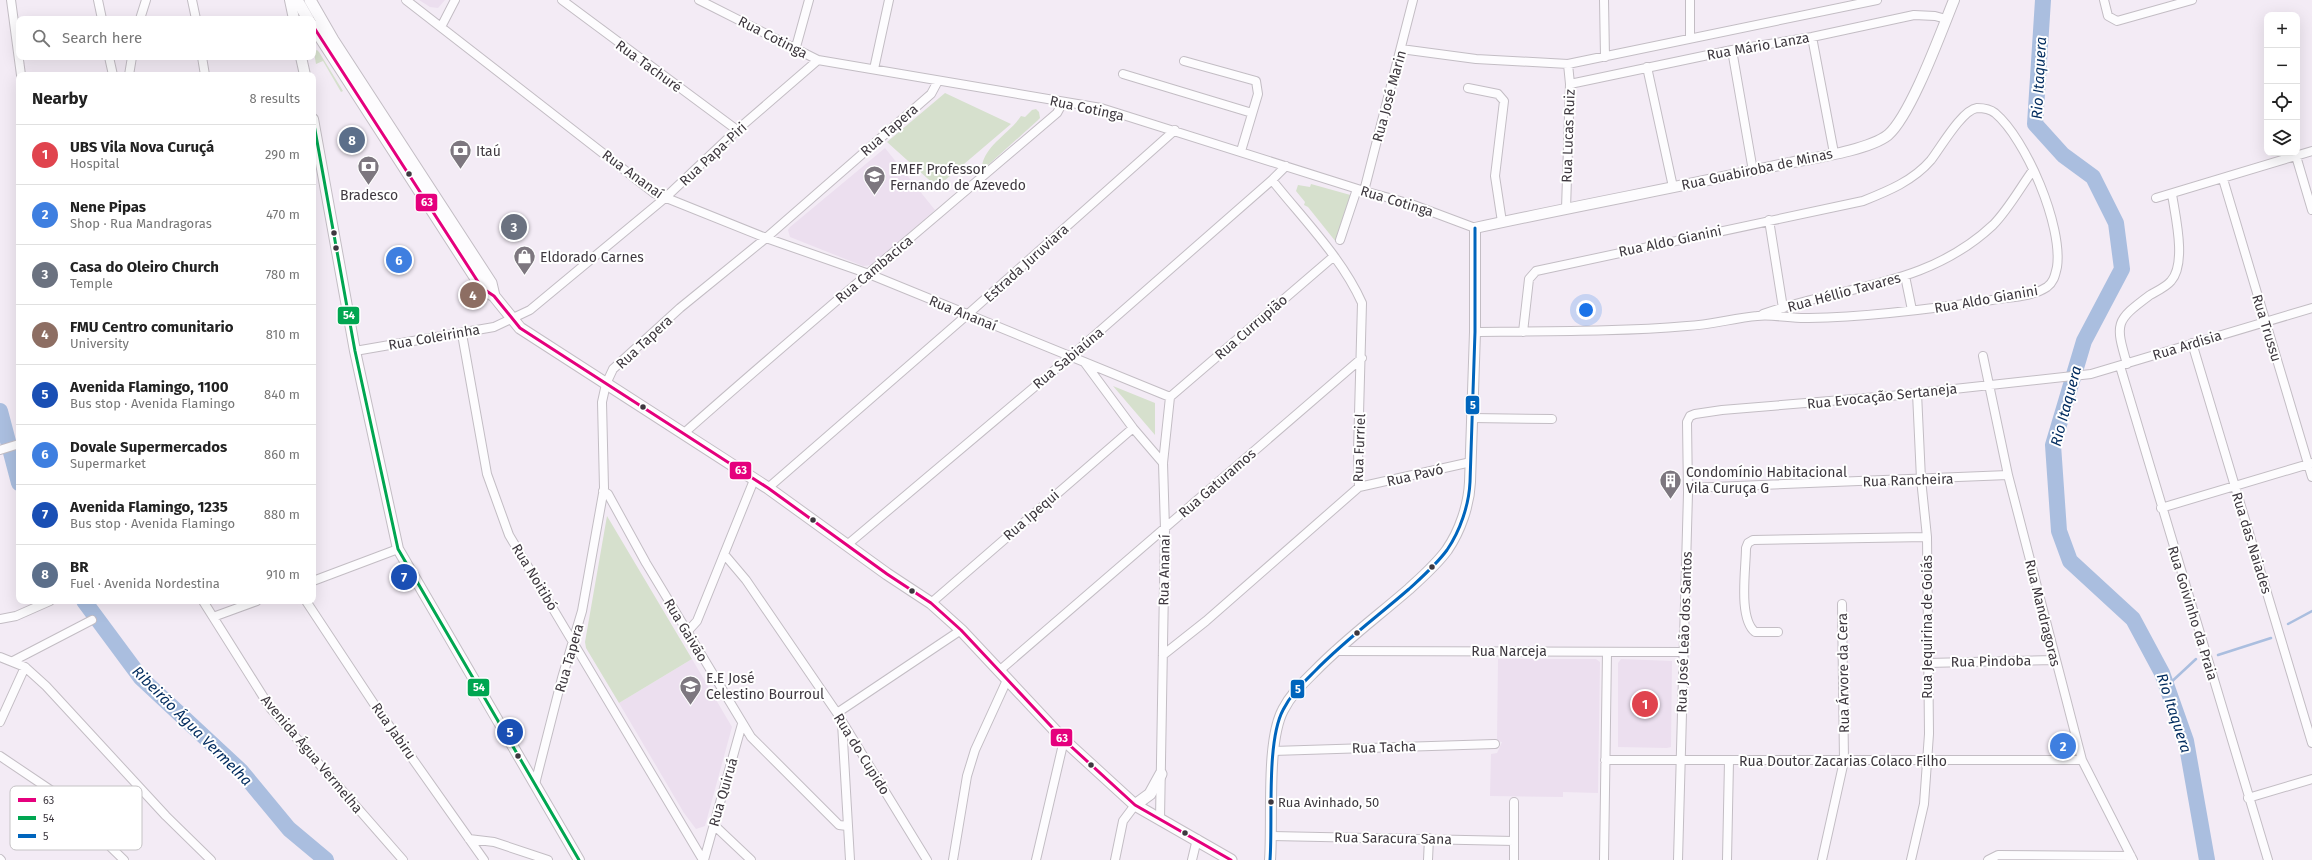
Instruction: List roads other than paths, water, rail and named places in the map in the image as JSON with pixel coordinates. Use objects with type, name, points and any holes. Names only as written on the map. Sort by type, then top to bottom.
[{"type":"main road","points":[[297,0],[306,16]]},
{"type":"main road","points":[[310,0],[313,16]]},
{"type":"main road","points":[[316,28],[471,272],[482,288],[494,296],[520,328],[768,488],[930,602],[961,630],[1064,740],[1135,805],[1197,839],[1231,860]]},
{"type":"main road","points":[[1135,805],[1150,794],[1161,774]]},
{"type":"street","points":[[11,0],[16,38]]},
{"type":"street","points":[[98,0],[101,16]]},
{"type":"street","points":[[141,16],[146,0]]},
{"type":"street","points":[[192,0],[195,16]]},
{"type":"street","points":[[290,0],[293,16]]},
{"type":"street","name":"Rua Ananaí","points":[[406,0],[654,193],[766,238],[869,274],[1170,397],[1163,463],[1165,529],[1160,819]]},
{"type":"street","points":[[442,27],[455,0]]},
{"type":"street","name":"Rua Tachuré","points":[[562,0],[737,130]]},
{"type":"street","name":"Rua Cotinga","points":[[699,0],[796,47],[818,60],[1101,108],[1175,130],[1360,190],[1411,204],[1475,228]]},
{"type":"street","points":[[796,47],[808,0]]},
{"type":"street","points":[[874,69],[889,0]]},
{"type":"street","name":"Rua José Marin","points":[[1340,240],[1360,190],[1401,49],[1412,0]]},
{"type":"street","points":[[1604,0],[1605,57]]},
{"type":"street","points":[[1690,0],[1690,38]]},
{"type":"street","name":"Rua Mário Lanza","points":[[1401,49],[1476,59],[1568,64],[1857,2],[1877,0]]},
{"type":"street","name":"Rua Guabiroba de Minas","points":[[1475,228],[1566,208],[1753,171],[1834,153],[1880,140],[1898,125],[1908,108],[1954,0]]},
{"type":"street","points":[[2104,0],[2110,19],[2116,21],[2125,20],[2174,2],[2192,0]]},
{"type":"street","name":"Rua Mário Lanza","points":[[1570,84],[1647,67],[1732,50],[1812,37],[1914,15],[1935,16],[1946,19]]},
{"type":"street","points":[[1812,37],[1834,153]]},
{"type":"street","points":[[1732,50],[1753,171]]},
{"type":"street","points":[[19,60],[21,72]]},
{"type":"street","points":[[110,60],[112,72]]},
{"type":"street","points":[[130,72],[132,60]]},
{"type":"street","points":[[202,60],[204,72]]},
{"type":"street","points":[[302,60],[304,72]]},
{"type":"street","name":"Rua Papa-Piri","points":[[512,319],[530,310],[665,198],[737,130],[818,60]]},
{"type":"street","points":[[1184,61],[1256,82],[1258,94],[1241,152]]},
{"type":"street","name":"Rua Lucas Ruiz","points":[[1566,208],[1570,84],[1568,64]]},
{"type":"street","points":[[1647,67],[1673,187]]},
{"type":"street","points":[[1122,74],[1252,113]]},
{"type":"street","name":"Rua Tapera","points":[[535,784],[582,611],[604,491],[602,402],[606,384],[613,369],[680,308],[766,238],[931,94],[938,81]]},
{"type":"street","points":[[1468,88],[1498,94],[1504,101],[1495,176],[1502,222]]},
{"type":"street","name":"Rua Cambacica","points":[[683,434],[786,342],[869,274],[1057,113],[1063,102]]},
{"type":"street","name":"Rua Aldo Gianini","points":[[1475,332],[1523,332],[1689,326],[1759,315],[1808,319],[1912,310],[2032,294],[2040,292],[2051,284],[2057,262],[2057,239],[2053,217],[2045,194],[2033,170],[2017,141],[2002,120],[1993,111],[1985,108],[1974,109],[1963,117],[1929,162],[1898,187],[1863,201],[1536,271],[1529,280],[1523,332]]},
{"type":"street","name":"Estrada Juruviara","points":[[768,488],[967,315],[1175,130]]},
{"type":"street","points":[[316,136],[355,350],[398,549],[579,860]]},
{"type":"street","points":[[2300,155],[2312,151]]},
{"type":"street","points":[[2156,198],[2296,156],[2312,210]]},
{"type":"street","name":"Rua Sabiaúna","points":[[847,545],[1070,357],[1272,180],[1286,166]]},
{"type":"street","name":"Rua Héllio Tavares","points":[[1759,315],[1892,282],[1929,267],[1955,253],[1988,229],[2033,170]]},
{"type":"street","name":"Rua Trussu","points":[[2223,179],[2264,322],[2310,464],[2312,477]]},
{"type":"street","name":"Rua Furriel","points":[[1163,655],[1206,621],[1359,487],[1358,451],[1362,358],[1362,303],[1356,290],[1333,257],[1272,180]]},
{"type":"street","name":"Rua Goivinho da Praia","points":[[2172,194],[2178,235],[2178,263],[2171,282],[2145,300],[2120,323],[2119,332],[2123,365],[2161,508],[2268,860]]},
{"type":"street","points":[[1769,220],[1783,308]]},
{"type":"street","points":[[1270,860],[1272,836],[1273,750],[1277,722],[1283,709],[1294,693],[1335,651],[1434,565],[1447,549],[1464,514],[1469,494],[1471,462],[1475,332],[1475,228]]},
{"type":"street","name":"Rua Currupião","points":[[1170,397],[1333,257]]},
{"type":"street","points":[[1906,276],[1912,310]]},
{"type":"street","name":"Rua Ardisia","points":[[2061,377],[2091,374],[2312,308]]},
{"type":"street","name":"Rua Coleirinha","points":[[355,350],[462,334],[494,327],[512,319]]},
{"type":"street","name":"Rua Noitibó","points":[[462,334],[487,474],[500,512],[510,535],[703,860]]},
{"type":"street","name":"Rua das Naiades","points":[[2192,343],[2312,742]]},
{"type":"street","name":"Rua Mandragoras","points":[[1983,356],[2008,475],[2054,660],[2082,760],[2132,858]]},
{"type":"street","name":"Rua Gaturamos","points":[[999,672],[1362,358]]},
{"type":"street","points":[[1085,363],[1133,428],[1163,463]]},
{"type":"street","name":"Rua Evocação Sertaneja","points":[[1702,413],[1917,393],[2061,377]]},
{"type":"street","name":"Rua Jequirina de Goiás","points":[[1911,860],[1924,804],[1928,761],[1927,537],[1921,480],[1917,393]]},
{"type":"street","name":"Rua José Leão dos Santos","points":[[1678,860],[1688,488],[1687,422],[1690,416],[1702,413]]},
{"type":"street","points":[[1472,418],[1552,419]]},
{"type":"street","name":"Rua Ipequi","points":[[930,602],[1133,428]]},
{"type":"street","points":[[0,450],[16,445]]},
{"type":"street","name":"Rua Pavó","points":[[1359,487],[1471,462]]},
{"type":"street","points":[[2161,508],[2310,464]]},
{"type":"street","name":"Rua Rancheira","points":[[1688,488],[1921,480],[2008,475]]},
{"type":"street","points":[[687,632],[697,621],[754,480]]},
{"type":"street","name":"Rua Gaivão","points":[[604,491],[608,494],[687,632],[751,737],[795,783],[839,825],[848,826]]},
{"type":"street","points":[[1778,632],[1755,632],[1750,628],[1745,614],[1746,548],[1748,543],[1753,540],[1927,537]]},
{"type":"street","points":[[316,580],[398,549]]},
{"type":"street","name":"Rua do Cupido","points":[[724,554],[746,580],[837,713],[927,860]]},
{"type":"street","points":[[0,619],[16,616],[43,604]]},
{"type":"street","name":"Avenida Água Vermelha","points":[[206,604],[272,708],[403,860]]},
{"type":"street","points":[[213,617],[249,604]]},
{"type":"street","name":"Rua Jabiru","points":[[308,604],[376,707],[484,860]]},
{"type":"street","name":"Rua Árvore da Cera","points":[[1822,860],[1844,760],[1842,604]]},
{"type":"street","points":[[13,661],[92,620]]},
{"type":"street","points":[[837,713],[961,630]]},
{"type":"street","name":"Rua Narceja","points":[[1335,651],[1684,652]]},
{"type":"street","points":[[1604,860],[1607,652]]},
{"type":"street","points":[[0,658],[13,661],[25,667],[95,737],[139,786]]},
{"type":"street","name":"Rua Pindoba","points":[[1927,663],[2054,660]]},
{"type":"street","points":[[0,722],[25,667]]},
{"type":"street","points":[[953,860],[967,776],[975,750],[1008,680]]},
{"type":"street","points":[[842,722],[850,860]]},
{"type":"street","name":"Rua Quiruá","points":[[703,860],[742,724]]},
{"type":"street","points":[[1036,860],[1064,740]]},
{"type":"street","name":"Rua Tacha","points":[[1273,750],[1495,744]]},
{"type":"street","points":[[0,756],[46,786]]},
{"type":"street","name":"Rua Doutor Zacarias Colaco Filho","points":[[1605,760],[2082,760]]},
{"type":"street","points":[[1727,860],[1729,761]]},
{"type":"street","points":[[2248,798],[2312,779]]},
{"type":"street","points":[[142,789],[166,816],[211,860]]},
{"type":"street","points":[[1514,802],[1514,860]]},
{"type":"street","points":[[1114,860],[1123,821],[1135,805]]},
{"type":"street","points":[[714,825],[751,860]]},
{"type":"street","name":"Rua Saracura Sana","points":[[1272,836],[1429,838],[1514,841]]},
{"type":"street","points":[[1428,860],[1429,838]]},
{"type":"street","points":[[469,839],[494,842],[548,860]]},
{"type":"street","points":[[1192,860],[1197,839]]},
{"type":"street","points":[[114,850],[124,860]]},
{"type":"street","points":[[1988,860],[1998,855],[2132,858]]},
{"type":"waterway","name":"Rio Itaquera","points":[[2043,0],[2035,124],[2063,155],[2093,177],[2116,223],[2122,269],[2084,341],[2053,445],[2059,531],[2070,561],[2133,619],[2162,673],[2186,741],[2207,860]]},
{"type":"waterway","name":"Ribeirão Água Vermelha","points":[[0,411],[16,472]]},
{"type":"waterway","name":"Ribeirão Água Vermelha","points":[[86,604],[141,678],[241,771],[289,829],[326,860]]},
{"type":"waterway","points":[[2288,624],[2312,611]]},
{"type":"waterway","points":[[2218,655],[2271,638]]},
{"type":"waterway","points":[[2167,686],[2196,659]]},
{"type":"place","name":"BR","points":[[352,140]]},
{"type":"place","name":"Itaú","points":[[461,170]]},
{"type":"place","name":"Bradesco","points":[[369,186]]},
{"type":"place","name":"EMEF Professor Fernando de Azevedo","points":[[875,196]]},
{"type":"place","name":"Casa do Oleiro Church","points":[[514,227]]},
{"type":"place","name":"Dovale Supermercados","points":[[399,260]]},
{"type":"place","name":"Eldorado Carnes","points":[[524,276]]},
{"type":"place","name":"FMU Centro comunitario","points":[[473,295]]},
{"type":"place","name":"Condomínio Habitacional Vila Curuça G","points":[[1671,500]]},
{"type":"place","name":"Avenida Flamingo, 1235","points":[[404,577]]},
{"type":"place","name":"UBS Vila Nova Curuçá","points":[[1645,704]]},
{"type":"place","name":"E.E José Celestino Bourroul","points":[[691,706]]},
{"type":"place","name":"Avenida Flamingo, 1100","points":[[510,732]]},
{"type":"place","name":"Nene Pipas","points":[[2063,746]]},
{"type":"place","name":"Rua Avinhado, 50","points":[[1271,802]]}]
